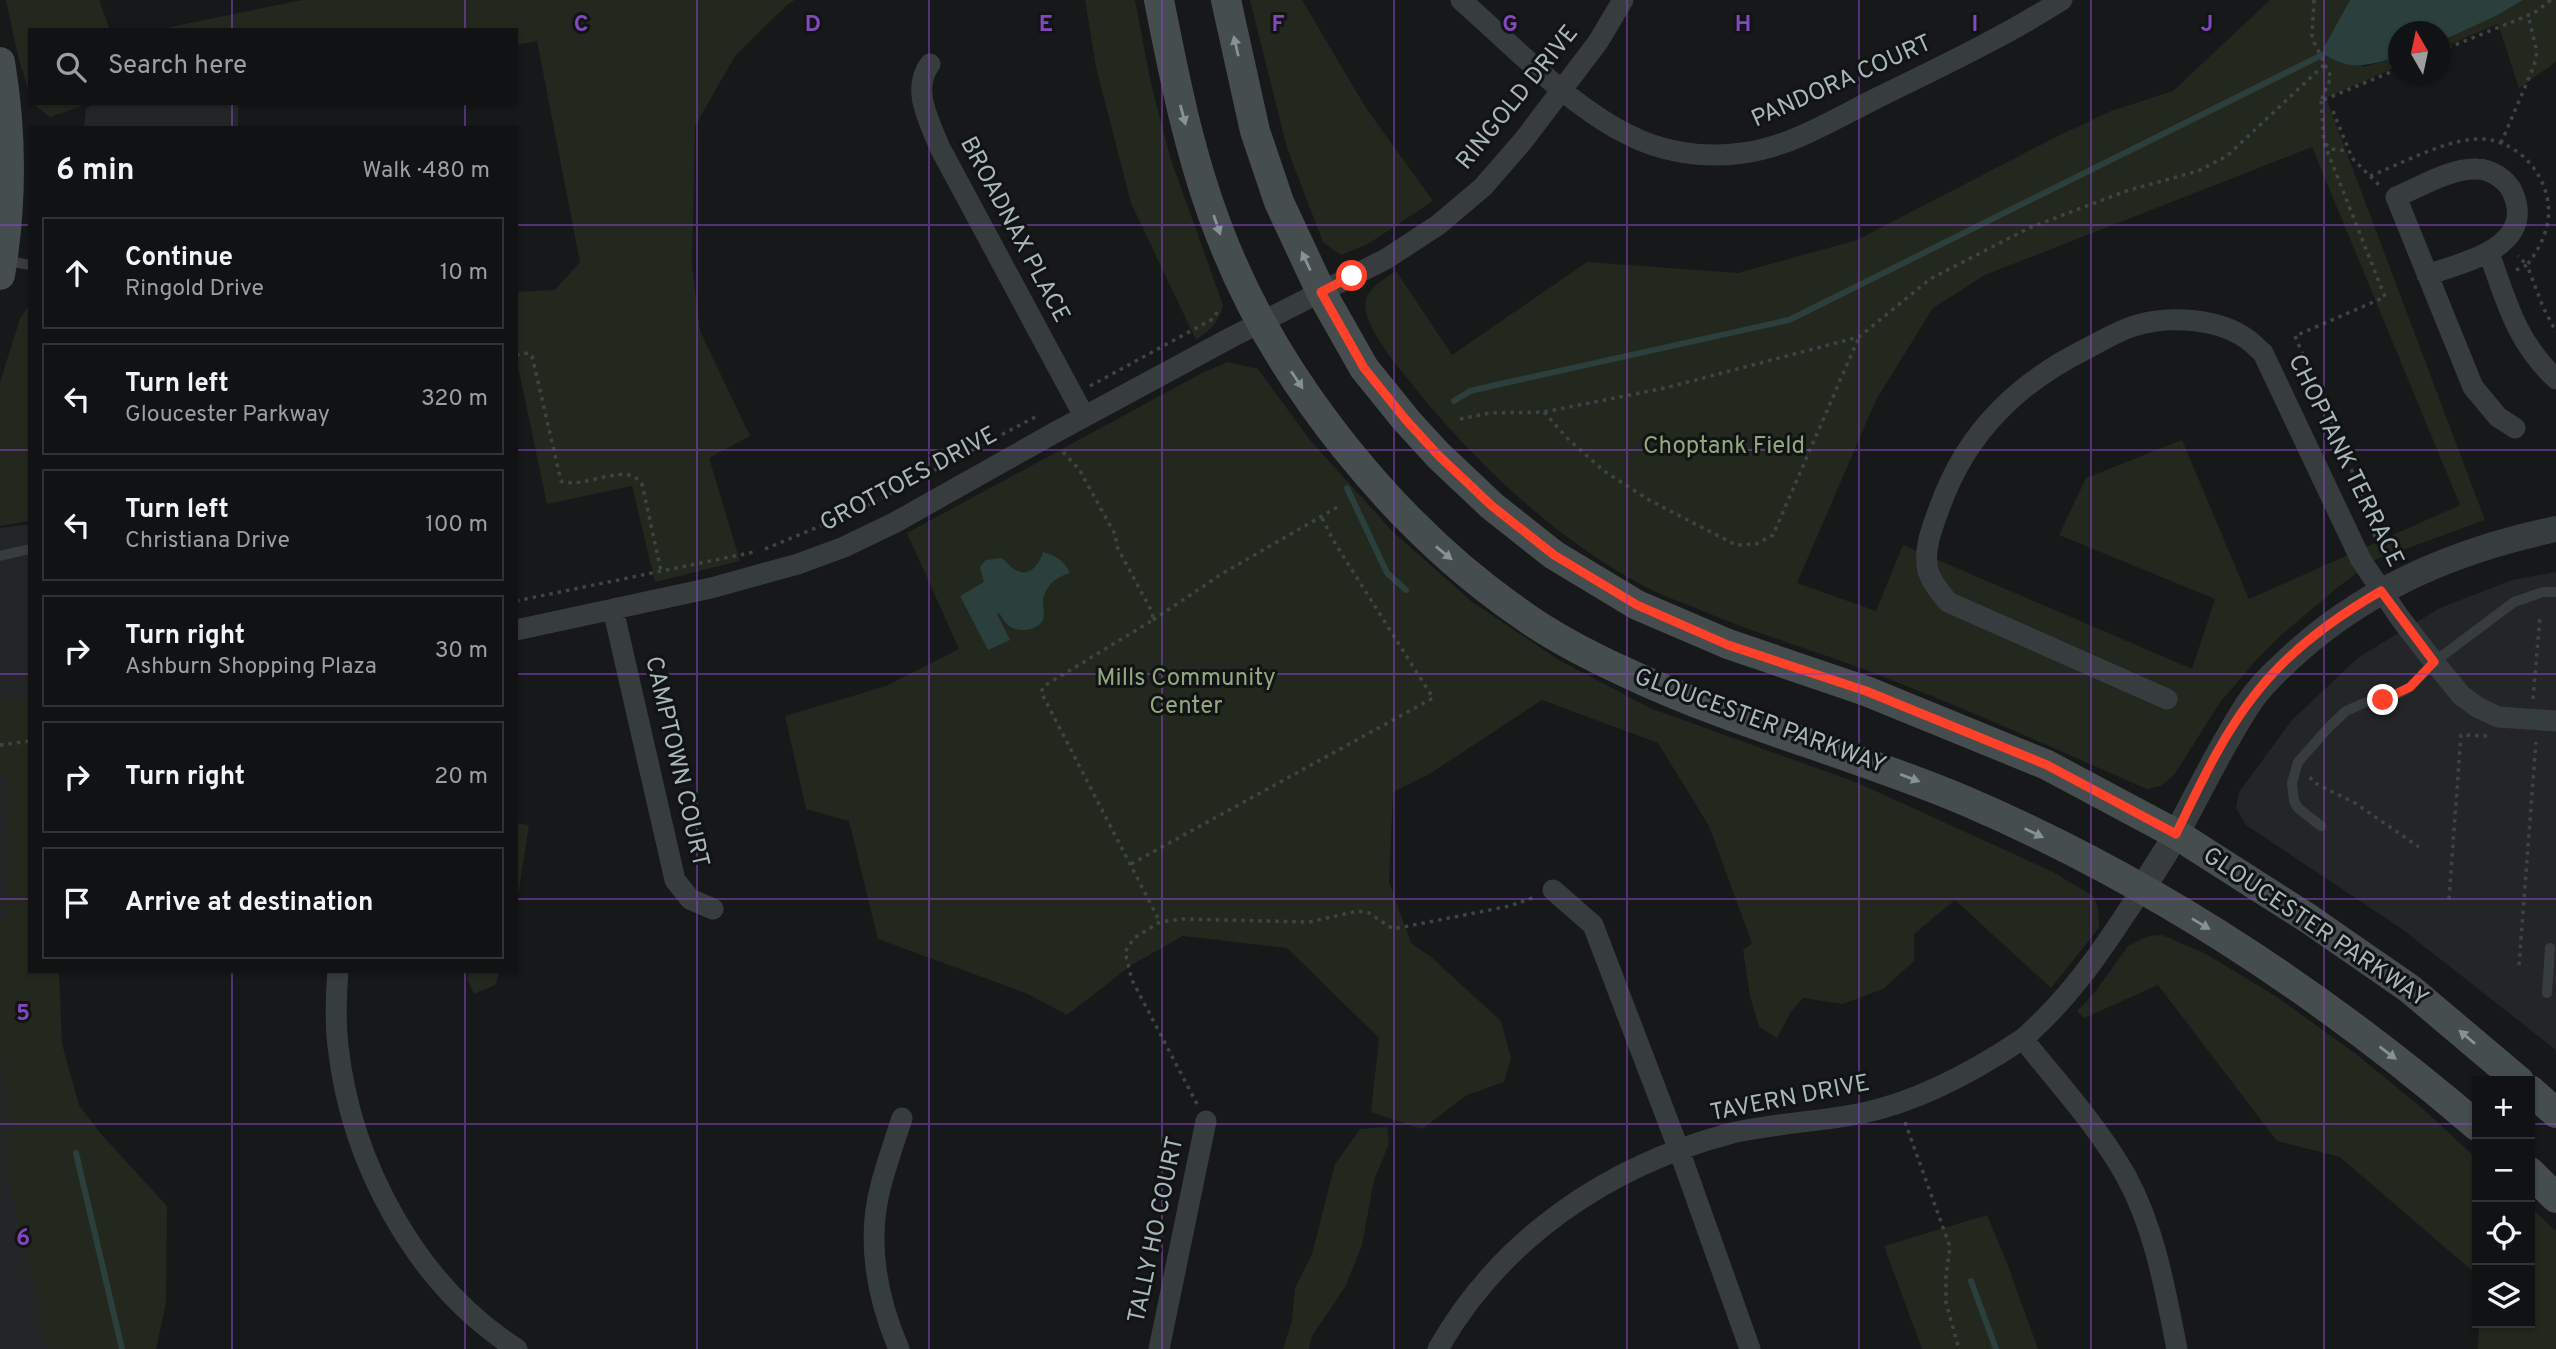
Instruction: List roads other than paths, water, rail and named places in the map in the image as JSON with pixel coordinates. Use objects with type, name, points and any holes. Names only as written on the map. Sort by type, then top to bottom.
[{"type":"main road","name":"GLOUCESTER PARKWAY","points":[[1159,0],[1178,97],[1199,174],[1222,240],[1260,323],[1296,380],[1342,444],[1436,547],[1521,614],[1621,671],[1684,699],[1820,745],[1950,794],[2142,889],[2309,993],[2420,1077],[2472,1122]]},
{"type":"main road","name":"GLOUCESTER PARKWAY","points":[[1226,0],[1255,131],[1279,202],[1321,292],[1364,368],[1438,455],[1492,506],[1554,555],[1637,605],[1728,645],[1866,691],[2035,760],[2176,834],[2309,919],[2410,989],[2513,1076]]},
{"type":"main road","points":[[0,62],[10,146],[8,265]]},
{"type":"main road","points":[[2535,1094],[2556,1113]]},
{"type":"main road","points":[[2535,1177],[2556,1198]]},
{"type":"street","name":"PANDORA COURT","points":[[1461,0],[1562,89],[1603,121],[1652,145],[1685,153],[1724,155],[1776,146],[1814,130],[1954,60],[2062,0]]},
{"type":"street","name":"RINGOLD DRIVE","points":[[1260,323],[1386,259],[1438,225],[1483,187],[1523,141],[1598,42],[1623,0]]},
{"type":"street","name":"BROADNAX PLACE","points":[[930,64],[923,74],[921,90],[925,112],[940,148],[1084,416]]},
{"type":"street","points":[[2427,275],[2489,253],[2504,243],[2515,226],[2517,207],[2511,189],[2497,175],[2479,169],[2457,172],[2396,197],[2427,275],[2473,387],[2498,417],[2515,428]]},
{"type":"street","points":[[2489,253],[2522,339],[2556,379]]},
{"type":"street","name":"CHOPTANK TERRACE","points":[[2167,699],[1965,612],[1948,602],[1936,587],[1928,569],[1927,550],[1931,529],[1949,483],[1973,441],[1999,411],[2028,384],[2060,362],[2117,333],[2154,321],[2192,320],[2247,338],[2263,353],[2361,560],[2381,591],[2461,695],[2477,707],[2498,717],[2556,722]]},
{"type":"street","name":"GROTTOES DRIVE","points":[[518,630],[724,584],[798,564],[844,547],[894,523],[1084,416],[1260,323]]},
{"type":"street","points":[[2142,889],[2176,834],[2216,755],[2253,697],[2279,668],[2323,629],[2410,575],[2447,560],[2556,529]]},
{"type":"street","name":"CAMPTOWN COURT","points":[[613,609],[675,880],[690,899],[713,909]]},
{"type":"street","name":"TAVERN DRIVE","points":[[1438,1349],[1471,1298],[1516,1247],[1572,1204],[1640,1166],[1679,1150],[1734,1133],[1862,1113],[1898,1103],[1963,1074],[2023,1039],[2070,993],[2142,889]]},
{"type":"street","points":[[1553,890],[1593,925],[1679,1150],[1750,1349]]},
{"type":"street","points":[[338,973],[338,1045],[346,1094],[359,1142],[379,1188],[422,1259],[462,1307],[517,1349]]},
{"type":"street","points":[[2023,1039],[2081,1110],[2126,1177],[2150,1231],[2162,1273],[2177,1349]]},
{"type":"street","points":[[899,1349],[881,1303],[874,1236],[880,1186],[902,1118]]},
{"type":"street","name":"TALLY HO COURT","points":[[1159,1349],[1206,1121]]},
{"type":"lane","points":[[0,556],[28,549]]},
{"type":"lane","points":[[2321,826],[2298,808],[2294,801],[2292,783],[2298,762],[2346,711],[2398,694],[2410,687],[2434,662],[2514,602],[2543,592],[2556,592]]},
{"type":"lane","points":[[2547,993],[2550,948]]},
{"type":"waterway","points":[[1454,401],[1470,391],[1789,320],[2324,54]]},
{"type":"waterway","points":[[1347,488],[1387,573],[1406,590]]},
{"type":"waterway","points":[[76,1153],[122,1349]]},
{"type":"waterway","points":[[1971,1281],[1996,1349]]},
{"type":"park label","name":"Choptank Field","points":[[1724,447]]},
{"type":"park label","name":"Mills Community Center","points":[[1186,693]]}]
